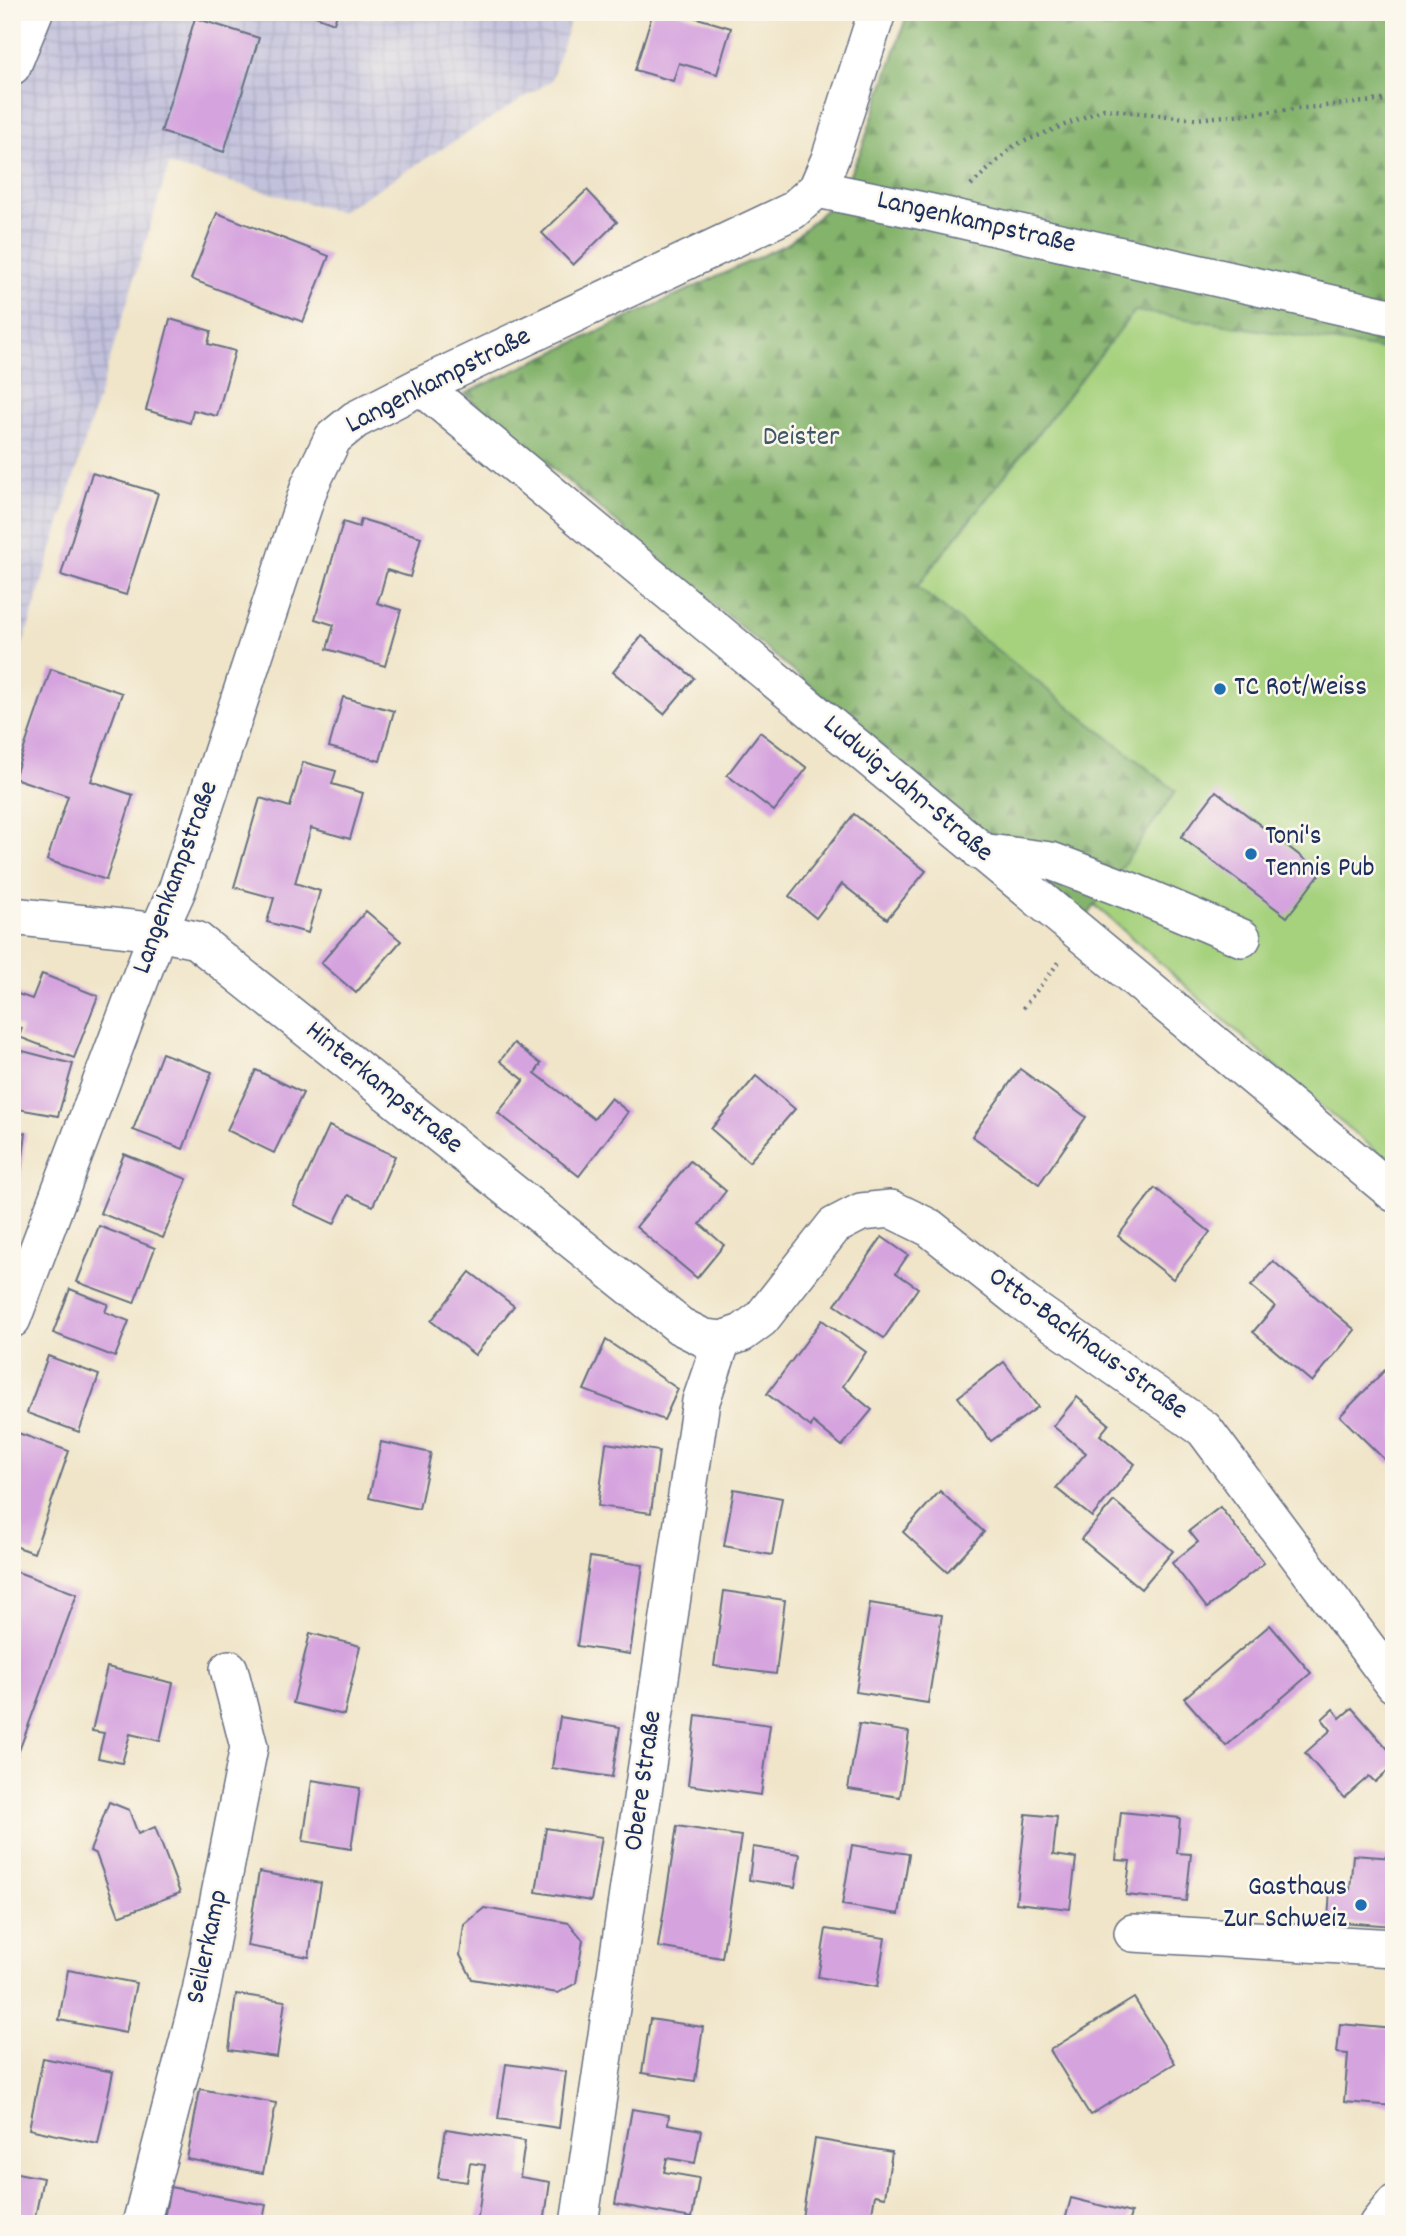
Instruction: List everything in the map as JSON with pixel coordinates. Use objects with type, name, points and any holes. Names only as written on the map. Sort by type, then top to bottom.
[{"type":"street","points":[[12,65],[34,12]]},
{"type":"street","points":[[817,189],[830,159],[877,12]]},
{"type":"street","name":"Langenkampstraße","points":[[12,1319],[158,932],[177,890],[310,485],[333,439],[355,420],[421,386],[792,211],[817,189],[1394,318]]},
{"type":"street","name":"Ludwig-Jahn-Straße","points":[[421,386],[1394,1193]]},
{"type":"street","points":[[981,852],[1051,861],[1242,938]]},
{"type":"street","name":"Hinterkampstraße","points":[[12,916],[158,932],[196,940],[680,1326],[704,1338],[722,1340]]},
{"type":"street","name":"Otto-Backhaus-Straße","points":[[722,1340],[742,1333],[761,1318],[834,1226],[861,1212],[891,1209],[930,1228],[1023,1302],[1204,1429],[1394,1684]]},
{"type":"street","name":"Obere Straße","points":[[579,2224],[701,1401],[722,1340]]},
{"type":"street","name":"Seilerkamp","points":[[141,2224],[201,1991],[249,1748],[229,1669]]},
{"type":"street","points":[[1133,1933],[1394,1948]]},
{"type":"street","points":[[1378,2224],[1394,2204]]},
{"type":"path","points":[[928,212],[970,186],[1015,145],[1104,110],[1196,119],[1394,99]]},
{"type":"path","points":[[1023,1008],[1080,935]]},
{"type":"shaded area","points":[[12,12],[573,12],[551,81],[340,212],[169,165],[12,681]]},
{"type":"green space","name":"Deister","points":[[908,12],[1394,12],[1394,351],[1135,311],[917,586],[1176,791],[1086,918],[464,394],[789,243],[839,197],[861,151]]},
{"type":"green space","name":"TC Rot/Weiss","points":[[1135,311],[1394,351],[1394,1165],[1315,1101],[1095,905],[1176,791],[917,587]]},
{"type":"building","points":[[305,12],[338,12],[334,23]]},
{"type":"building","points":[[653,12],[677,12],[731,28],[717,74],[679,63],[673,81],[635,70]]},
{"type":"building","points":[[195,18],[259,38],[224,152],[161,132]]},
{"type":"building","points":[[587,190],[617,222],[573,265],[542,233]]},
{"type":"building","points":[[217,213],[329,256],[303,322],[191,279]]},
{"type":"building","points":[[170,319],[211,331],[208,344],[235,351],[217,416],[193,410],[190,423],[146,410]]},
{"type":"building","points":[[92,473],[158,493],[126,595],[61,575]]},
{"type":"building","points":[[361,519],[421,537],[410,577],[387,570],[377,603],[401,610],[385,666],[327,649],[334,625],[315,619],[343,522],[359,527]]},
{"type":"building","points":[[642,636],[694,678],[664,714],[613,672]]},
{"type":"building","points":[[51,669],[122,693],[91,781],[133,795],[106,880],[47,860],[68,796],[14,778]]},
{"type":"building","points":[[343,697],[394,711],[380,761],[329,747]]},
{"type":"building","points":[[760,732],[807,768],[774,811],[727,775]]},
{"type":"building","points":[[303,762],[336,771],[332,784],[363,793],[350,839],[311,828],[295,883],[320,891],[308,933],[267,922],[274,898],[234,887],[260,798],[290,807]]},
{"type":"building","points":[[1216,791],[1321,872],[1287,917],[1181,837]]},
{"type":"building","points":[[854,814],[926,871],[887,919],[842,884],[816,918],[789,896]]},
{"type":"building","points":[[366,911],[401,941],[356,993],[321,963]]},
{"type":"building","points":[[42,974],[98,996],[74,1058],[19,1037],[22,1028],[12,1025],[12,992],[32,999]]},
{"type":"building","points":[[514,1043],[541,1064],[535,1073],[594,1119],[611,1098],[628,1112],[579,1176],[498,1113],[524,1080],[500,1061]]},
{"type":"building","points":[[15,1049],[73,1064],[58,1116],[12,1108],[12,1058]]},
{"type":"building","points":[[162,1053],[212,1072],[183,1149],[133,1130]]},
{"type":"building","points":[[1020,1069],[1086,1117],[1039,1184],[972,1136]]},
{"type":"building","points":[[256,1070],[303,1093],[274,1153],[227,1130]]},
{"type":"building","points":[[756,1076],[795,1109],[749,1162],[711,1129]]},
{"type":"building","points":[[329,1126],[395,1156],[373,1206],[348,1195],[334,1224],[293,1205]]},
{"type":"building","points":[[12,1131],[26,1133],[20,1180],[12,1179]]},
{"type":"building","points":[[124,1154],[187,1179],[163,1238],[100,1213]]},
{"type":"building","points":[[690,1161],[726,1191],[700,1224],[724,1245],[697,1278],[636,1227]]},
{"type":"building","points":[[1155,1188],[1210,1232],[1173,1279],[1118,1236]]},
{"type":"building","points":[[99,1226],[155,1248],[134,1303],[77,1282]]},
{"type":"building","points":[[882,1237],[908,1255],[896,1273],[918,1288],[884,1338],[835,1305]]},
{"type":"building","points":[[1273,1261],[1355,1330],[1312,1382],[1253,1332],[1275,1306],[1251,1286]]},
{"type":"building","points":[[470,1272],[514,1306],[475,1355],[431,1321]]},
{"type":"building","points":[[70,1289],[108,1304],[105,1312],[129,1321],[115,1357],[53,1333]]},
{"type":"building","points":[[822,1320],[866,1352],[843,1386],[872,1410],[842,1446],[813,1422],[811,1427],[767,1394]]},
{"type":"building","points":[[606,1340],[678,1389],[664,1420],[584,1390]]},
{"type":"building","points":[[48,1356],[99,1375],[79,1432],[27,1413]]},
{"type":"building","points":[[1004,1362],[1038,1407],[991,1441],[958,1397]]},
{"type":"building","points":[[1385,1370],[1394,1379],[1394,1459],[1389,1464],[1340,1416]]},
{"type":"building","points":[[1077,1397],[1109,1424],[1100,1435],[1135,1464],[1092,1517],[1056,1488],[1086,1453],[1053,1426]]},
{"type":"building","points":[[18,1433],[69,1451],[34,1553],[12,1545],[12,1449]]},
{"type":"building","points":[[381,1442],[431,1453],[419,1509],[369,1498]]},
{"type":"building","points":[[606,1443],[659,1451],[651,1513],[598,1506]]},
{"type":"building","points":[[734,1489],[782,1498],[772,1555],[724,1546]]},
{"type":"building","points":[[940,1491],[984,1532],[947,1572],[903,1532]]},
{"type":"building","points":[[1114,1501],[1173,1551],[1141,1589],[1081,1539]]},
{"type":"building","points":[[1220,1507],[1264,1563],[1207,1608],[1172,1563],[1198,1542],[1189,1531]]},
{"type":"building","points":[[590,1557],[643,1565],[630,1654],[577,1646]]},
{"type":"building","points":[[12,1570],[77,1594],[13,1767],[12,1767]]},
{"type":"building","points":[[724,1591],[785,1600],[776,1674],[714,1666]]},
{"type":"building","points":[[870,1603],[942,1615],[928,1703],[856,1692]]},
{"type":"building","points":[[1270,1625],[1311,1673],[1226,1746],[1184,1698]]},
{"type":"building","points":[[310,1633],[360,1646],[344,1715],[293,1703]]},
{"type":"building","points":[[107,1667],[173,1683],[160,1741],[130,1734],[122,1763],[98,1758],[104,1733],[92,1731]]},
{"type":"building","points":[[1352,1708],[1394,1756],[1394,1765],[1375,1782],[1369,1776],[1344,1798],[1305,1753],[1331,1730],[1322,1719],[1333,1709],[1340,1718]]},
{"type":"building","points":[[696,1715],[770,1725],[761,1795],[688,1785]]},
{"type":"building","points":[[560,1717],[620,1727],[612,1777],[552,1768]]},
{"type":"building","points":[[859,1724],[909,1732],[900,1797],[848,1789]]},
{"type":"building","points":[[312,1780],[360,1788],[351,1849],[303,1841]]},
{"type":"building","points":[[109,1802],[129,1810],[138,1834],[155,1827],[180,1893],[119,1916],[96,1854],[90,1851]]},
{"type":"building","points":[[1121,1812],[1180,1818],[1177,1853],[1191,1854],[1186,1901],[1126,1895],[1130,1861],[1116,1860]]},
{"type":"building","points":[[1026,1814],[1057,1817],[1053,1855],[1076,1858],[1070,1909],[1016,1903]]},
{"type":"building","points":[[677,1826],[741,1836],[722,1958],[658,1947]]},
{"type":"building","points":[[546,1828],[602,1837],[591,1901],[536,1892]]},
{"type":"building","points":[[12,1840],[20,1843],[12,1861]]},
{"type":"building","points":[[852,1845],[909,1854],[899,1914],[842,1905]]},
{"type":"building","points":[[753,1847],[800,1854],[795,1887],[749,1880]]},
{"type":"building","name":"Gasthaus Zur Schweiz","points":[[1353,1855],[1394,1858],[1394,1926],[1328,1921],[1330,1888],[1350,1890]]},
{"type":"building","points":[[259,1872],[321,1883],[309,1957],[247,1946]]},
{"type":"building","points":[[484,1908],[569,1923],[583,1940],[576,1983],[558,1993],[472,1979],[460,1955],[464,1925]]},
{"type":"building","points":[[826,1929],[885,1938],[877,1987],[818,1977]]},
{"type":"building","points":[[68,1970],[136,1983],[126,2033],[59,2020]]},
{"type":"building","points":[[236,1994],[285,2001],[277,2057],[229,2050]]},
{"type":"building","points":[[1134,1998],[1175,2063],[1090,2115],[1050,2050]]},
{"type":"building","points":[[650,2019],[703,2027],[695,2081],[642,2073]]},
{"type":"building","points":[[1340,2024],[1394,2029],[1394,2106],[1344,2102],[1348,2054],[1337,2053]]},
{"type":"building","points":[[43,2058],[113,2072],[98,2144],[29,2129]]},
{"type":"building","points":[[506,2064],[566,2072],[559,2128],[498,2119]]},
{"type":"building","points":[[200,2089],[276,2103],[263,2173],[187,2159]]},
{"type":"building","points":[[632,2109],[669,2115],[668,2124],[701,2130],[695,2163],[667,2158],[664,2172],[699,2178],[692,2218],[615,2204]]},
{"type":"building","points":[[446,2129],[525,2141],[520,2177],[550,2182],[544,2224],[477,2224],[485,2165],[470,2163],[467,2182],[438,2178]]},
{"type":"building","points":[[815,2139],[892,2152],[885,2197],[875,2195],[870,2224],[801,2224]]},
{"type":"building","points":[[12,2172],[43,2178],[34,2222],[12,2217]]},
{"type":"building","points":[[170,2187],[266,2205],[262,2224],[163,2224]]},
{"type":"building","points":[[1071,2198],[1131,2213],[1128,2224],[1064,2224]]},
{"type":"place","name":"TC Rot/Weiss","points":[[1220,689]]},
{"type":"place","name":"Toni's Tennis Pub","points":[[1251,854]]},
{"type":"place","name":"Gasthaus Zur Schweiz","points":[[1361,1905]]}]
